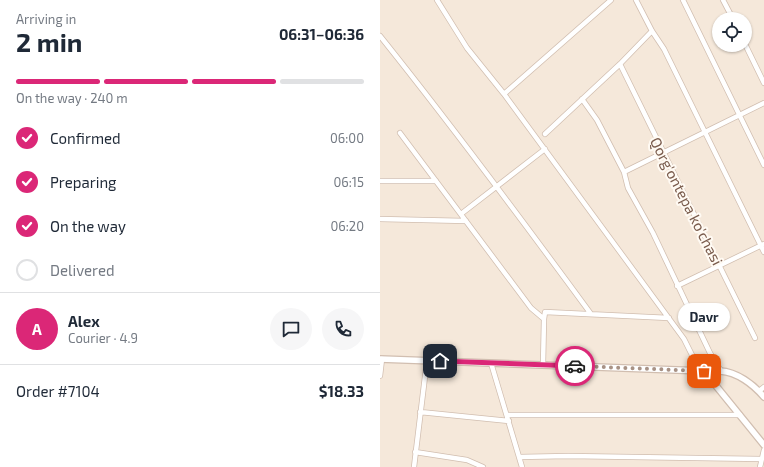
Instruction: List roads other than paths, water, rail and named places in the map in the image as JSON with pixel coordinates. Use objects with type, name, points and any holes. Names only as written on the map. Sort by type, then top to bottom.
[{"type":"street","points":[[437,0],[467,48],[504,94],[669,318],[684,339],[693,357],[764,445]]},
{"type":"street","points":[[504,94],[611,0]]},
{"type":"street","points":[[636,0],[652,31],[664,49],[762,245],[764,252]]},
{"type":"street","points":[[683,0],[764,165]]},
{"type":"street","points":[[723,0],[729,12]]},
{"type":"street","points":[[545,134],[620,64],[652,31]]},
{"type":"street","points":[[380,36],[497,186],[591,314]]},
{"type":"street","points":[[749,52],[764,83]]},
{"type":"street","name":"Qorg'ontepa ko'chasi","points":[[620,64],[755,338]]},
{"type":"street","points":[[582,99],[597,120],[624,172],[628,188],[653,234],[710,353],[721,371]]},
{"type":"street","points":[[624,172],[764,103]]},
{"type":"street","points":[[400,133],[531,308],[544,319]]},
{"type":"street","points":[[461,214],[545,149]]},
{"type":"street","points":[[380,181],[436,181]]},
{"type":"street","points":[[380,219],[466,221]]},
{"type":"street","points":[[677,286],[762,245]]},
{"type":"street","points":[[543,365],[545,312],[669,318]]},
{"type":"street","points":[[380,376],[381,359],[721,371],[737,376],[751,384],[764,397]]},
{"type":"street","points":[[414,467],[427,360]]},
{"type":"street","points":[[491,363],[522,467]]},
{"type":"street","points":[[759,391],[764,387]]},
{"type":"street","points":[[420,412],[509,421]]},
{"type":"street","points":[[507,415],[740,415]]},
{"type":"street","points":[[760,467],[764,450]]},
{"type":"street","points":[[415,452],[467,460],[484,467]]},
{"type":"street","points":[[519,457],[568,456],[761,459]]},
{"type":"place","name":"Davr","points":[[704,371]]}]
